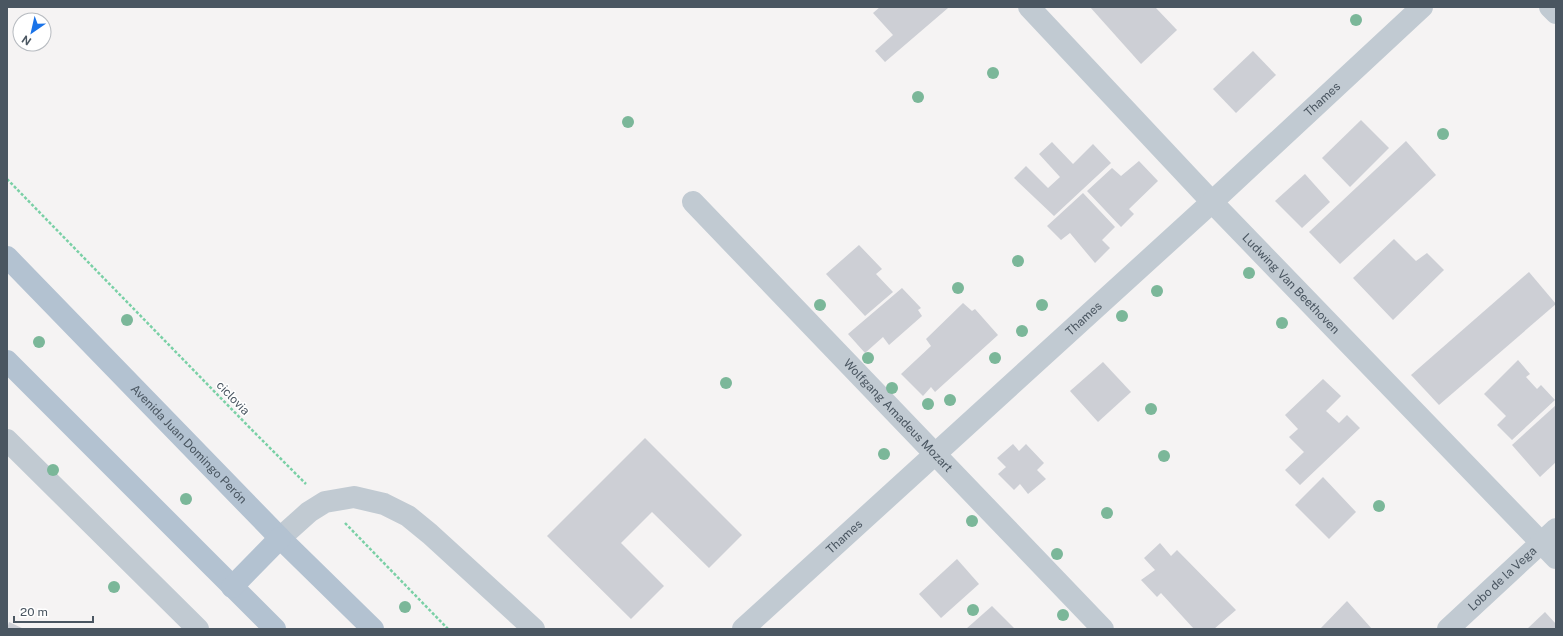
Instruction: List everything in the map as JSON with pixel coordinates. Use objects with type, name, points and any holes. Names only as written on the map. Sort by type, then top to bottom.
[{"type":"main road","name":"Avenida Juan Domingo Perón","points":[[7,257],[280,538],[373,629]]},
{"type":"main road","points":[[7,361],[275,629]]},
{"type":"main road","points":[[232,587],[280,538]]},
{"type":"street","name":"Ludwing Van Beethoven","points":[[1029,7],[1212,202],[1548,536],[1556,558]]},
{"type":"street","name":"Thames","points":[[743,629],[1212,202],[1422,7]]},
{"type":"street","points":[[1550,7],[1556,13]]},
{"type":"street","name":"Wolfgang Amadeus Mozart","points":[[693,202],[1103,629]]},
{"type":"street","points":[[7,440],[198,629]]},
{"type":"street","points":[[280,538],[309,512],[325,502],[354,498],[384,504],[408,516],[430,534],[534,629]]},
{"type":"street","name":"Lobo de la Vega","points":[[1448,629],[1548,536]]},
{"type":"path","name":"ciclovia","points":[[7,179],[448,629]]},
{"type":"building","points":[[880,7],[948,8],[885,62],[875,51],[893,35],[873,13]]},
{"type":"building","points":[[1090,7],[1155,7],[1177,30],[1141,64]]},
{"type":"building","points":[[1253,51],[1276,75],[1236,113],[1213,89]]},
{"type":"building","points":[[1361,120],[1389,148],[1350,187],[1322,158]]},
{"type":"building","points":[[1406,141],[1436,175],[1340,264],[1309,232]]},
{"type":"building","points":[[1052,142],[1073,164],[1093,144],[1111,163],[1054,216],[1014,178],[1026,166],[1048,188],[1060,177],[1039,154]]},
{"type":"building","points":[[1139,161],[1158,181],[1129,209],[1134,214],[1121,227],[1087,191],[1112,168],[1121,176]]},
{"type":"building","points":[[1305,174],[1330,202],[1302,228],[1275,201]]},
{"type":"building","points":[[1083,193],[1115,227],[1102,240],[1110,248],[1095,263],[1070,233],[1061,240],[1047,226]]},
{"type":"building","points":[[1394,239],[1416,261],[1427,253],[1444,270],[1393,320],[1353,278]]},
{"type":"building","points":[[859,245],[882,269],[876,274],[893,292],[865,316],[826,274]]},
{"type":"building","points":[[1529,272],[1556,304],[1439,405],[1411,375]]},
{"type":"building","points":[[902,288],[921,308],[918,310],[922,316],[889,345],[883,337],[865,353],[848,334]]},
{"type":"building","points":[[963,303],[972,311],[975,309],[998,335],[935,392],[931,387],[923,396],[901,374],[931,346],[926,339]]},
{"type":"building","points":[[1518,360],[1530,374],[1526,377],[1537,389],[1541,385],[1555,400],[1512,440],[1497,425],[1506,416],[1484,394]]},
{"type":"building","points":[[1103,362],[1131,392],[1098,422],[1070,391]]},
{"type":"building","points":[[1323,379],[1341,396],[1326,411],[1339,423],[1347,415],[1360,428],[1300,485],[1285,470],[1304,452],[1289,437],[1298,429],[1285,415]]},
{"type":"building","points":[[1556,405],[1556,462],[1540,477],[1512,445]]},
{"type":"building","points":[[645,438],[742,535],[709,568],[652,512],[621,543],[664,586],[631,619],[547,536]]},
{"type":"building","points":[[1013,444],[1019,451],[1026,444],[1044,463],[1037,470],[1046,479],[1028,494],[1020,484],[1014,490],[998,474],[1006,467],[997,458]]},
{"type":"building","points":[[1323,477],[1356,512],[1329,539],[1295,505]]},
{"type":"building","points":[[1160,543],[1171,556],[1177,550],[1236,610],[1214,629],[1194,629],[1161,593],[1157,597],[1141,580],[1155,570],[1144,558]]},
{"type":"building","points":[[957,559],[979,584],[941,618],[919,594]]},
{"type":"building","points":[[1347,601],[1372,629],[1320,629]]},
{"type":"building","points":[[992,606],[1015,629],[966,629]]},
{"type":"building","points":[[1545,612],[1556,624],[1556,629],[1527,629]]},
{"type":"building","points":[[9,622],[24,629],[7,629]]}]
